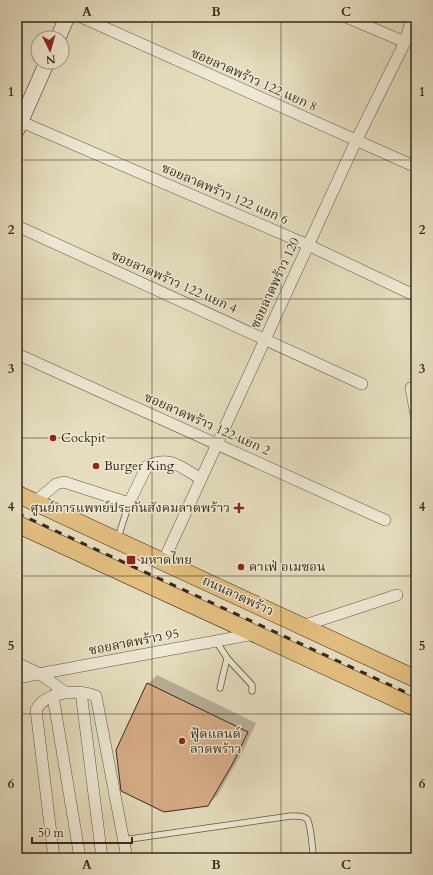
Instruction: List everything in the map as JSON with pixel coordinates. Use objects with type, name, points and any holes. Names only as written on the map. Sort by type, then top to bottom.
[{"type":"main road","name":"ถนนลาดพร้าว","points":[[17,494],[416,679]]},
{"type":"main road","name":"ถนนลาดพร้าว","points":[[17,524],[416,708]]},
{"type":"street","points":[[61,30],[67,17]]},
{"type":"street","name":"ซอยลาดพร้าว 122 แยก 8","points":[[80,17],[416,168]]},
{"type":"street","points":[[346,17],[405,42]]},
{"type":"street","name":"ซอยลาดพร้าว 120","points":[[163,562],[356,141],[405,42],[410,25],[410,17]]},
{"type":"street","points":[[18,124],[43,70]]},
{"type":"street","name":"ซอยลาดพร้าว 122 แยก 6","points":[[18,124],[308,245],[416,296]]},
{"type":"street","name":"ซอยลาดพร้าว 122 แยก 4","points":[[17,226],[362,384]]},
{"type":"street","name":"ซอยลาดพร้าว 122 แยก 2","points":[[17,354],[218,443],[385,520]]},
{"type":"street","points":[[410,388],[416,415]]},
{"type":"street","points":[[35,502],[56,484],[64,482],[129,503],[147,466],[158,461],[175,463],[201,479]]},
{"type":"street","points":[[302,626],[397,595]]},
{"type":"street","name":"ซอยลาดพร้าว 95","points":[[17,678],[255,634]]},
{"type":"street","points":[[17,663],[40,674],[65,692]]},
{"type":"street","points":[[54,858],[36,710],[39,704],[53,696],[65,692],[81,692],[96,696],[127,858]]},
{"type":"street","points":[[81,692],[102,858]]},
{"type":"street","points":[[53,696],[80,858]]},
{"type":"lane","points":[[117,540],[129,503]]},
{"type":"lane","points":[[216,641],[227,658],[252,685],[252,691]]},
{"type":"lane","points":[[220,688],[227,658]]},
{"type":"lane","points":[[123,840],[291,816],[302,816],[307,819],[309,824],[313,853]]},
{"type":"building","name":"ฟู้ดแลนด์ ลาดพร้าว","points":[[147,683],[248,732],[233,763],[208,806],[164,812],[121,791],[116,750]]},
{"type":"railway","points":[[17,513],[416,697]]},
{"type":"place","name":"Cockpit","points":[[53,438]]},
{"type":"place","name":"Burger King","points":[[96,466]]},
{"type":"place","name":"ศูนย์การแพทย์ประกันสังคมลาดพร้าว","points":[[239,508]]},
{"type":"place","name":"มหาดไทย","points":[[131,560]]},
{"type":"place","name":"คาเฟ่ อเมซอน","points":[[241,567]]},
{"type":"place","name":"ฟู้ดแลนด์ ลาดพร้าว","points":[[182,741]]}]
